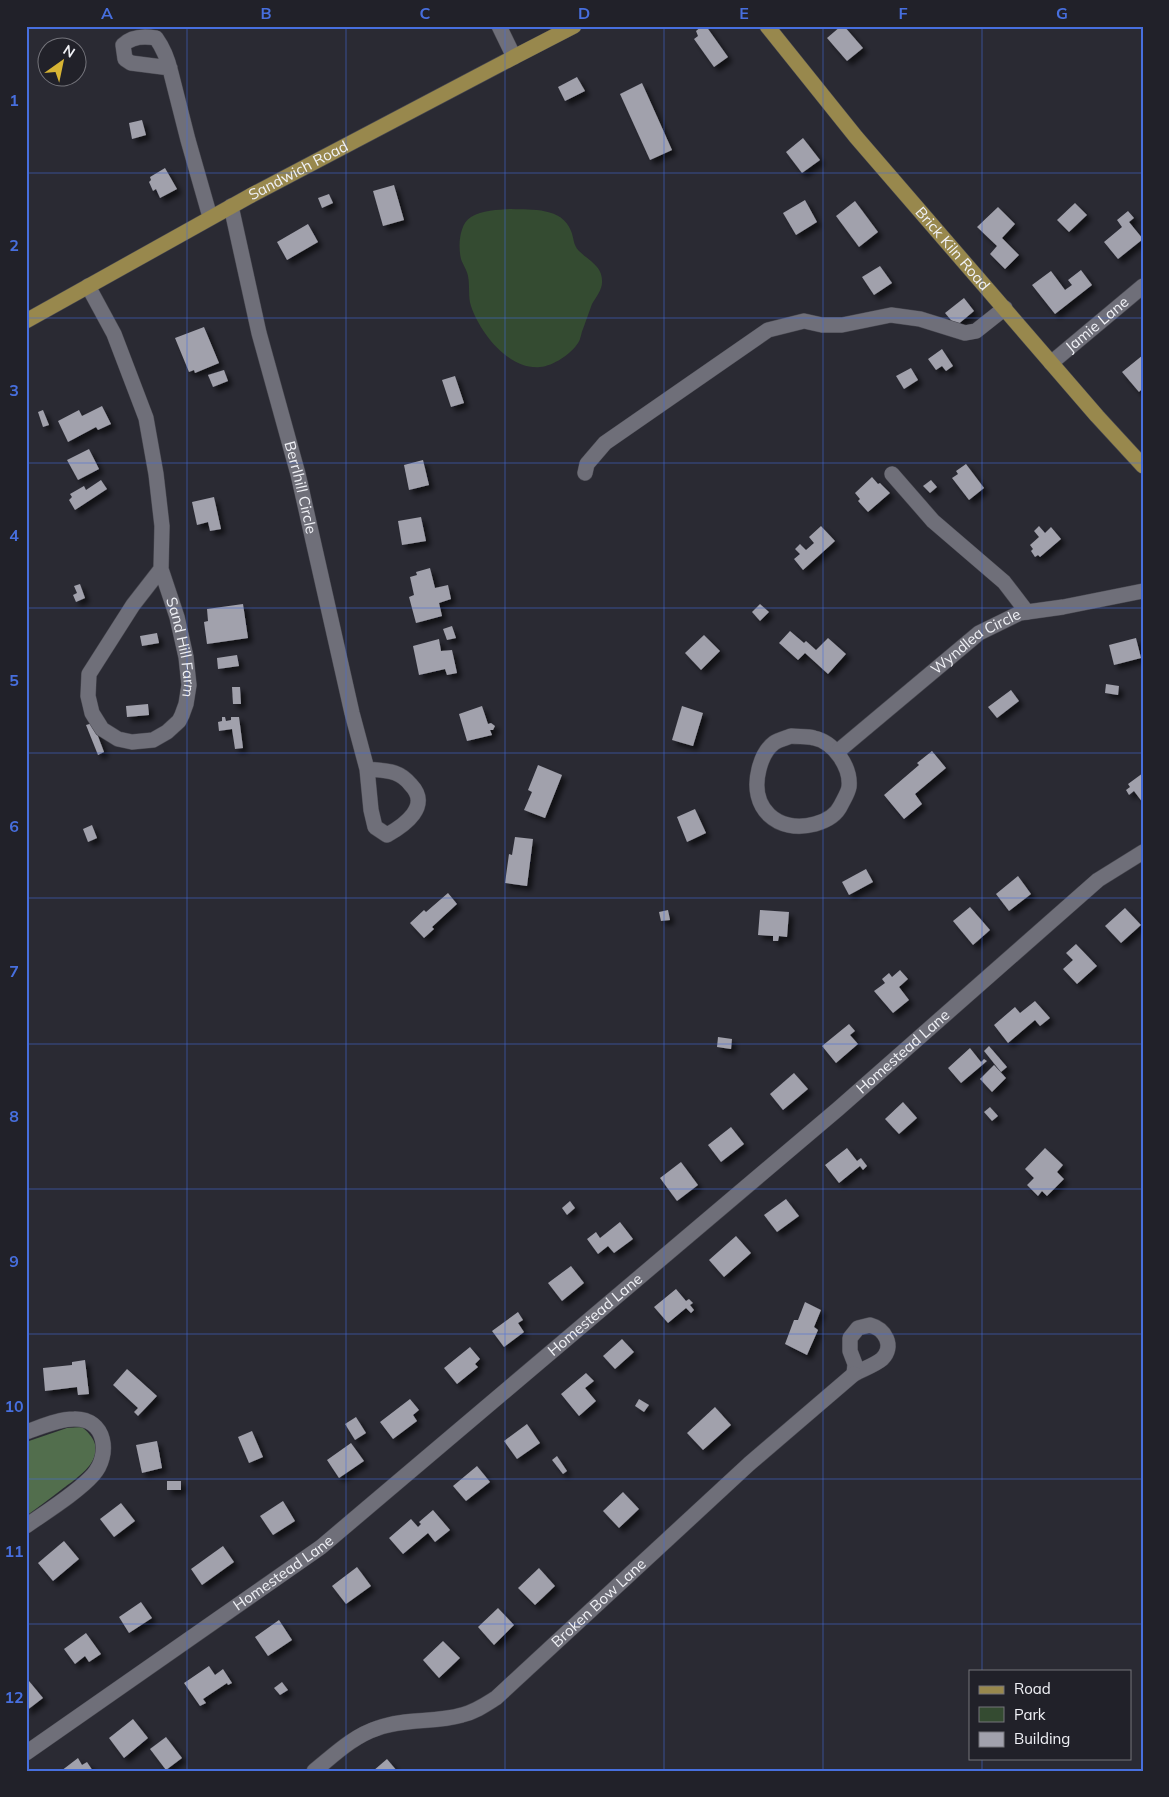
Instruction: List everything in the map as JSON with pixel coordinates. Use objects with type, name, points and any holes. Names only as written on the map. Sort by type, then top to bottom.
[{"type":"main road","name":"Sandwich Road","points":[[26,321],[210,217],[574,26]]},
{"type":"main road","name":"Brick Kiln Road","points":[[767,26],[856,137],[1051,363],[1143,466]]},
{"type":"street","points":[[499,26],[514,57]]},
{"type":"street","points":[[170,68],[210,217]]},
{"type":"street","name":"BerrIhill Circle","points":[[231,206],[259,333],[298,474],[350,704],[367,769]]},
{"type":"street","name":"Sand Hill Farm","points":[[88,286],[114,334],[146,418],[156,474],[162,526],[162,569],[177,617],[186,657],[189,685],[186,704],[179,721],[167,732],[154,740],[132,742],[118,739],[102,730],[92,713],[88,696],[89,674],[133,605],[162,569]]},
{"type":"street","name":"Jamie Lane","points":[[1051,363],[1143,286]]},
{"type":"street","points":[[585,473],[587,464],[605,442],[768,330],[804,321],[822,325],[842,325],[891,315],[920,319],[966,333],[976,331],[1004,308]]},
{"type":"street","points":[[892,474],[933,521],[1004,582],[1027,612]]},
{"type":"street","name":"Wyndlea Circle","points":[[837,752],[979,633],[1020,613],[1143,590]]},
{"type":"street","points":[[792,736],[816,738],[837,752],[848,775],[849,788],[839,810],[826,821],[805,826],[780,823],[764,811],[756,794],[757,776],[761,761],[774,743],[792,736]]},
{"type":"street","name":"Homestead Lane","points":[[26,1753],[321,1547],[838,1109],[1098,880],[1143,852]]},
{"type":"street","name":"Broken Bow Lane","points":[[314,1771],[354,1738],[367,1731],[392,1724],[460,1716],[496,1698],[749,1464],[854,1374]]},
{"type":"street","points":[[26,1432],[61,1421],[75,1419],[87,1421],[97,1429],[104,1439],[102,1464],[93,1475],[26,1526]]},
{"type":"green space","points":[[511,209],[546,211],[561,218],[567,223],[577,249],[597,267],[601,275],[602,283],[599,293],[592,304],[579,341],[575,347],[556,362],[540,367],[517,363],[497,348],[489,338],[475,316],[470,303],[468,276],[461,259],[460,236],[467,220],[480,213]]},
{"type":"green space","points":[[82,1427],[91,1437],[95,1446],[92,1462],[78,1477],[26,1516],[26,1442],[67,1428]]},
{"type":"building","points":[[702,26],[706,26],[728,57],[714,67],[694,39],[698,36],[696,31]]},
{"type":"building","points":[[841,26],[844,26],[863,48],[847,61],[827,38]]},
{"type":"building","points":[[577,77],[585,91],[565,101],[558,87]]},
{"type":"building","points":[[642,83],[672,150],[650,160],[620,94]]},
{"type":"building","points":[[142,120],[146,135],[132,139],[129,123]]},
{"type":"building","points":[[803,138],[820,160],[802,173],[786,152]]},
{"type":"building","points":[[165,168],[177,189],[160,198],[156,189],[153,191],[149,182],[151,180],[150,177]]},
{"type":"building","points":[[394,185],[404,220],[383,226],[373,191]]},
{"type":"building","points":[[329,194],[333,203],[322,208],[318,198]]},
{"type":"building","points":[[805,200],[817,222],[796,235],[783,213]]},
{"type":"building","points":[[855,201],[878,232],[859,247],[836,216]]},
{"type":"building","points":[[1075,203],[1087,215],[1069,232],[1057,220]]},
{"type":"building","points":[[998,207],[1015,224],[1002,238],[1019,255],[1005,269],[990,254],[997,246],[977,227]]},
{"type":"building","points":[[1128,211],[1134,218],[1129,222],[1143,239],[1118,259],[1104,242],[1122,227],[1117,220]]},
{"type":"building","points":[[308,224],[318,242],[287,260],[277,242]]},
{"type":"building","points":[[880,266],[892,283],[874,295],[862,277]]},
{"type":"building","points":[[1081,270],[1092,285],[1055,314],[1032,285],[1051,271],[1065,290],[1072,285],[1068,280]]},
{"type":"building","points":[[964,298],[974,311],[956,326],[945,313]]},
{"type":"building","points":[[204,327],[219,363],[195,373],[194,370],[189,372],[175,338]]},
{"type":"building","points":[[942,349],[953,366],[946,371],[942,366],[936,370],[928,359]]},
{"type":"building","points":[[1143,355],[1143,388],[1139,392],[1122,372]]},
{"type":"building","points":[[911,368],[918,380],[904,389],[896,376]]},
{"type":"building","points":[[224,370],[228,381],[213,387],[208,375]]},
{"type":"building","points":[[455,376],[464,403],[451,407],[442,380]]},
{"type":"building","points":[[102,406],[111,424],[98,430],[96,427],[68,442],[58,421],[79,410],[82,416]]},
{"type":"building","points":[[43,410],[49,425],[43,427],[38,412]]},
{"type":"building","points":[[89,449],[99,469],[78,480],[67,460]]},
{"type":"building","points":[[423,460],[429,485],[409,490],[404,465]]},
{"type":"building","points":[[966,464],[984,488],[969,500],[952,478],[958,474],[956,471]]},
{"type":"building","points":[[872,477],[890,493],[868,512],[858,501],[860,499],[855,493]]},
{"type":"building","points":[[101,480],[107,489],[75,510],[69,500],[72,497],[70,494],[84,486],[86,490]]},
{"type":"building","points":[[931,480],[937,487],[930,493],[923,486]]},
{"type":"building","points":[[214,497],[221,529],[210,531],[208,522],[197,525],[192,502]]},
{"type":"building","points":[[421,517],[426,541],[402,545],[398,521]]},
{"type":"building","points":[[821,526],[835,541],[803,570],[794,559],[800,554],[795,549],[800,544],[806,550],[814,543],[809,537]]},
{"type":"building","points":[[1039,526],[1045,533],[1051,527],[1061,539],[1040,557],[1038,555],[1035,557],[1030,545],[1039,537],[1034,531]]},
{"type":"building","points":[[430,568],[435,588],[448,585],[451,599],[439,603],[442,616],[416,623],[409,597],[414,595],[410,577],[417,575],[416,572]]},
{"type":"building","points":[[80,584],[85,598],[76,602],[73,595],[77,593],[74,586]]},
{"type":"building","points":[[243,604],[248,638],[207,644],[204,622],[208,621],[207,609]]},
{"type":"building","points":[[760,604],[769,612],[760,621],[752,612]]},
{"type":"building","points":[[452,626],[456,638],[447,640],[443,629]]},
{"type":"building","points":[[790,631],[816,650],[828,638],[846,654],[828,674],[805,653],[798,660],[779,643]]},
{"type":"building","points":[[157,633],[159,643],[142,646],[140,636]]},
{"type":"building","points":[[704,635],[720,651],[701,670],[685,653]]},
{"type":"building","points":[[1136,638],[1141,658],[1114,665],[1109,645]]},
{"type":"building","points":[[439,639],[441,651],[452,650],[457,673],[447,675],[445,669],[419,675],[413,646]]},
{"type":"building","points":[[237,655],[239,666],[218,669],[217,658]]},
{"type":"building","points":[[1106,684],[1119,686],[1118,695],[1105,693]]},
{"type":"building","points":[[232,687],[240,687],[241,704],[233,704]]},
{"type":"building","points":[[1011,690],[1019,701],[997,718],[988,707]]},
{"type":"building","points":[[148,704],[149,715],[127,717],[126,706]]},
{"type":"building","points":[[482,706],[488,724],[491,723],[495,726],[493,730],[490,730],[492,735],[467,741],[459,714]]},
{"type":"building","points":[[682,706],[703,713],[693,746],[672,740]]},
{"type":"building","points":[[222,717],[225,717],[226,721],[231,720],[231,717],[239,717],[243,748],[235,749],[232,729],[219,731],[218,722],[222,721]]},
{"type":"building","points":[[93,723],[104,752],[98,755],[86,725]]},
{"type":"building","points":[[932,751],[946,768],[915,794],[922,804],[904,819],[884,795],[919,765],[917,763]]},
{"type":"building","points":[[538,765],[562,775],[545,818],[524,810],[532,792],[528,790]]},
{"type":"building","points":[[1143,773],[1143,803],[1134,791],[1129,795],[1126,790],[1130,787],[1128,784]]},
{"type":"building","points":[[695,809],[706,833],[687,842],[677,817]]},
{"type":"building","points":[[92,825],[97,838],[88,842],[83,829]]},
{"type":"building","points":[[515,837],[533,839],[527,886],[505,883],[509,854],[512,855]]},
{"type":"building","points":[[866,869],[873,882],[849,895],[842,882]]},
{"type":"building","points":[[1018,876],[1031,894],[1009,911],[996,894]]},
{"type":"building","points":[[448,893],[457,904],[432,927],[434,929],[424,938],[410,923],[424,910],[426,912]]},
{"type":"building","points":[[970,907],[990,930],[973,945],[953,921]]},
{"type":"building","points":[[1125,908],[1141,925],[1121,943],[1105,926]]},
{"type":"building","points":[[668,910],[670,920],[661,921],[659,912]]},
{"type":"building","points":[[760,910],[789,912],[787,937],[779,936],[778,941],[773,941],[773,936],[758,935]]},
{"type":"building","points":[[1076,944],[1097,966],[1077,984],[1063,969],[1073,960],[1066,953]]},
{"type":"building","points":[[900,970],[908,979],[899,987],[909,1000],[893,1013],[874,991],[885,983],[882,979],[889,973],[892,977]]},
{"type":"building","points":[[1035,1001],[1050,1018],[1040,1026],[1035,1020],[1008,1043],[994,1025],[1015,1007],[1020,1013]]},
{"type":"building","points":[[849,1024],[855,1031],[850,1035],[858,1044],[836,1063],[822,1046]]},
{"type":"building","points":[[718,1037],[732,1039],[731,1049],[717,1047]]},
{"type":"building","points":[[989,1046],[1007,1067],[1001,1072],[984,1051]]},
{"type":"building","points":[[970,1048],[981,1062],[984,1059],[987,1061],[961,1083],[948,1068]]},
{"type":"building","points":[[994,1065],[1006,1078],[992,1092],[980,1079]]},
{"type":"building","points":[[794,1073],[808,1089],[783,1110],[770,1094]]},
{"type":"building","points":[[903,1102],[917,1118],[899,1134],[885,1119]]},
{"type":"building","points":[[990,1107],[998,1116],[992,1121],[984,1112]]},
{"type":"building","points":[[731,1127],[744,1144],[721,1162],[708,1145]]},
{"type":"building","points":[[847,1148],[857,1161],[861,1158],[867,1166],[863,1170],[860,1166],[839,1183],[825,1165]]},
{"type":"building","points":[[1045,1148],[1063,1165],[1057,1172],[1064,1179],[1047,1196],[1042,1191],[1038,1196],[1027,1185],[1034,1178],[1025,1169]]},
{"type":"building","points":[[681,1162],[698,1185],[677,1201],[660,1178]]},
{"type":"building","points":[[786,1199],[799,1216],[777,1232],[764,1215]]},
{"type":"building","points":[[570,1201],[575,1208],[567,1215],[562,1208]]},
{"type":"building","points":[[620,1222],[633,1239],[614,1253],[608,1246],[598,1254],[587,1239],[596,1232],[600,1238]]},
{"type":"building","points":[[736,1236],[751,1253],[724,1277],[709,1260]]},
{"type":"building","points":[[571,1266],[584,1283],[562,1301],[548,1283]]},
{"type":"building","points":[[676,1289],[686,1301],[689,1299],[693,1303],[690,1305],[694,1310],[691,1313],[686,1308],[668,1323],[654,1307]]},
{"type":"building","points":[[805,1302],[821,1310],[814,1327],[818,1330],[807,1355],[785,1344],[794,1320],[798,1320]]},
{"type":"building","points":[[518,1312],[523,1320],[518,1323],[524,1332],[504,1347],[492,1331]]},
{"type":"building","points":[[622,1339],[634,1352],[615,1369],[603,1356]]},
{"type":"building","points":[[470,1347],[480,1359],[475,1364],[478,1367],[457,1384],[444,1368]]},
{"type":"building","points":[[85,1360],[89,1394],[78,1395],[77,1387],[45,1391],[43,1368],[72,1365],[72,1362]]},
{"type":"building","points":[[127,1369],[157,1396],[138,1416],[134,1412],[138,1408],[113,1385]]},
{"type":"building","points":[[586,1373],[594,1381],[585,1388],[596,1401],[579,1416],[561,1394]]},
{"type":"building","points":[[410,1399],[419,1410],[413,1415],[417,1421],[393,1439],[380,1422]]},
{"type":"building","points":[[639,1399],[649,1405],[644,1412],[635,1406]]},
{"type":"building","points":[[715,1407],[731,1425],[703,1450],[687,1433]]},
{"type":"building","points":[[356,1417],[366,1433],[355,1440],[345,1424]]},
{"type":"building","points":[[527,1424],[540,1443],[517,1459],[504,1441]]},
{"type":"building","points":[[252,1431],[263,1457],[249,1463],[238,1437]]},
{"type":"building","points":[[157,1441],[162,1468],[142,1473],[136,1445]]},
{"type":"building","points":[[351,1443],[364,1461],[339,1478],[327,1460]]},
{"type":"building","points":[[557,1456],[567,1471],[563,1474],[552,1460]]},
{"type":"building","points":[[477,1466],[490,1482],[466,1501],[453,1486]]},
{"type":"building","points":[[167,1481],[181,1481],[181,1490],[167,1490]]},
{"type":"building","points":[[623,1492],[639,1509],[619,1528],[603,1511]]},
{"type":"building","points":[[283,1501],[295,1521],[273,1535],[260,1516]]},
{"type":"building","points":[[121,1503],[135,1521],[114,1537],[100,1519]]},
{"type":"building","points":[[433,1510],[450,1530],[435,1542],[428,1533],[403,1554],[389,1538],[411,1519],[418,1527],[421,1524],[419,1522]]},
{"type":"building","points":[[64,1541],[79,1559],[53,1581],[38,1563]]},
{"type":"building","points":[[223,1546],[234,1562],[202,1585],[191,1569]]},
{"type":"building","points":[[357,1567],[371,1586],[346,1604],[332,1586]]},
{"type":"building","points":[[539,1568],[555,1586],[535,1605],[518,1588]]},
{"type":"building","points":[[141,1602],[152,1618],[129,1633],[119,1617]]},
{"type":"building","points":[[498,1608],[514,1625],[494,1645],[478,1627]]},
{"type":"building","points":[[279,1620],[292,1640],[268,1656],[255,1637]]},
{"type":"building","points":[[86,1633],[101,1654],[89,1662],[85,1656],[75,1664],[64,1649]]},
{"type":"building","points":[[443,1641],[460,1658],[439,1678],[423,1660]]},
{"type":"building","points":[[209,1666],[215,1675],[223,1669],[232,1683],[228,1685],[227,1683],[203,1699],[206,1703],[200,1706],[184,1683]]},
{"type":"building","points":[[29,1681],[43,1698],[26,1711],[26,1683]]},
{"type":"building","points":[[282,1682],[288,1690],[280,1695],[274,1688]]},
{"type":"building","points":[[133,1719],[148,1738],[124,1758],[109,1738]]},
{"type":"building","points":[[166,1737],[182,1758],[166,1770],[150,1749]]},
{"type":"building","points":[[78,1758],[82,1765],[87,1762],[93,1771],[61,1771]]},
{"type":"building","points":[[387,1759],[397,1771],[373,1771]]}]
